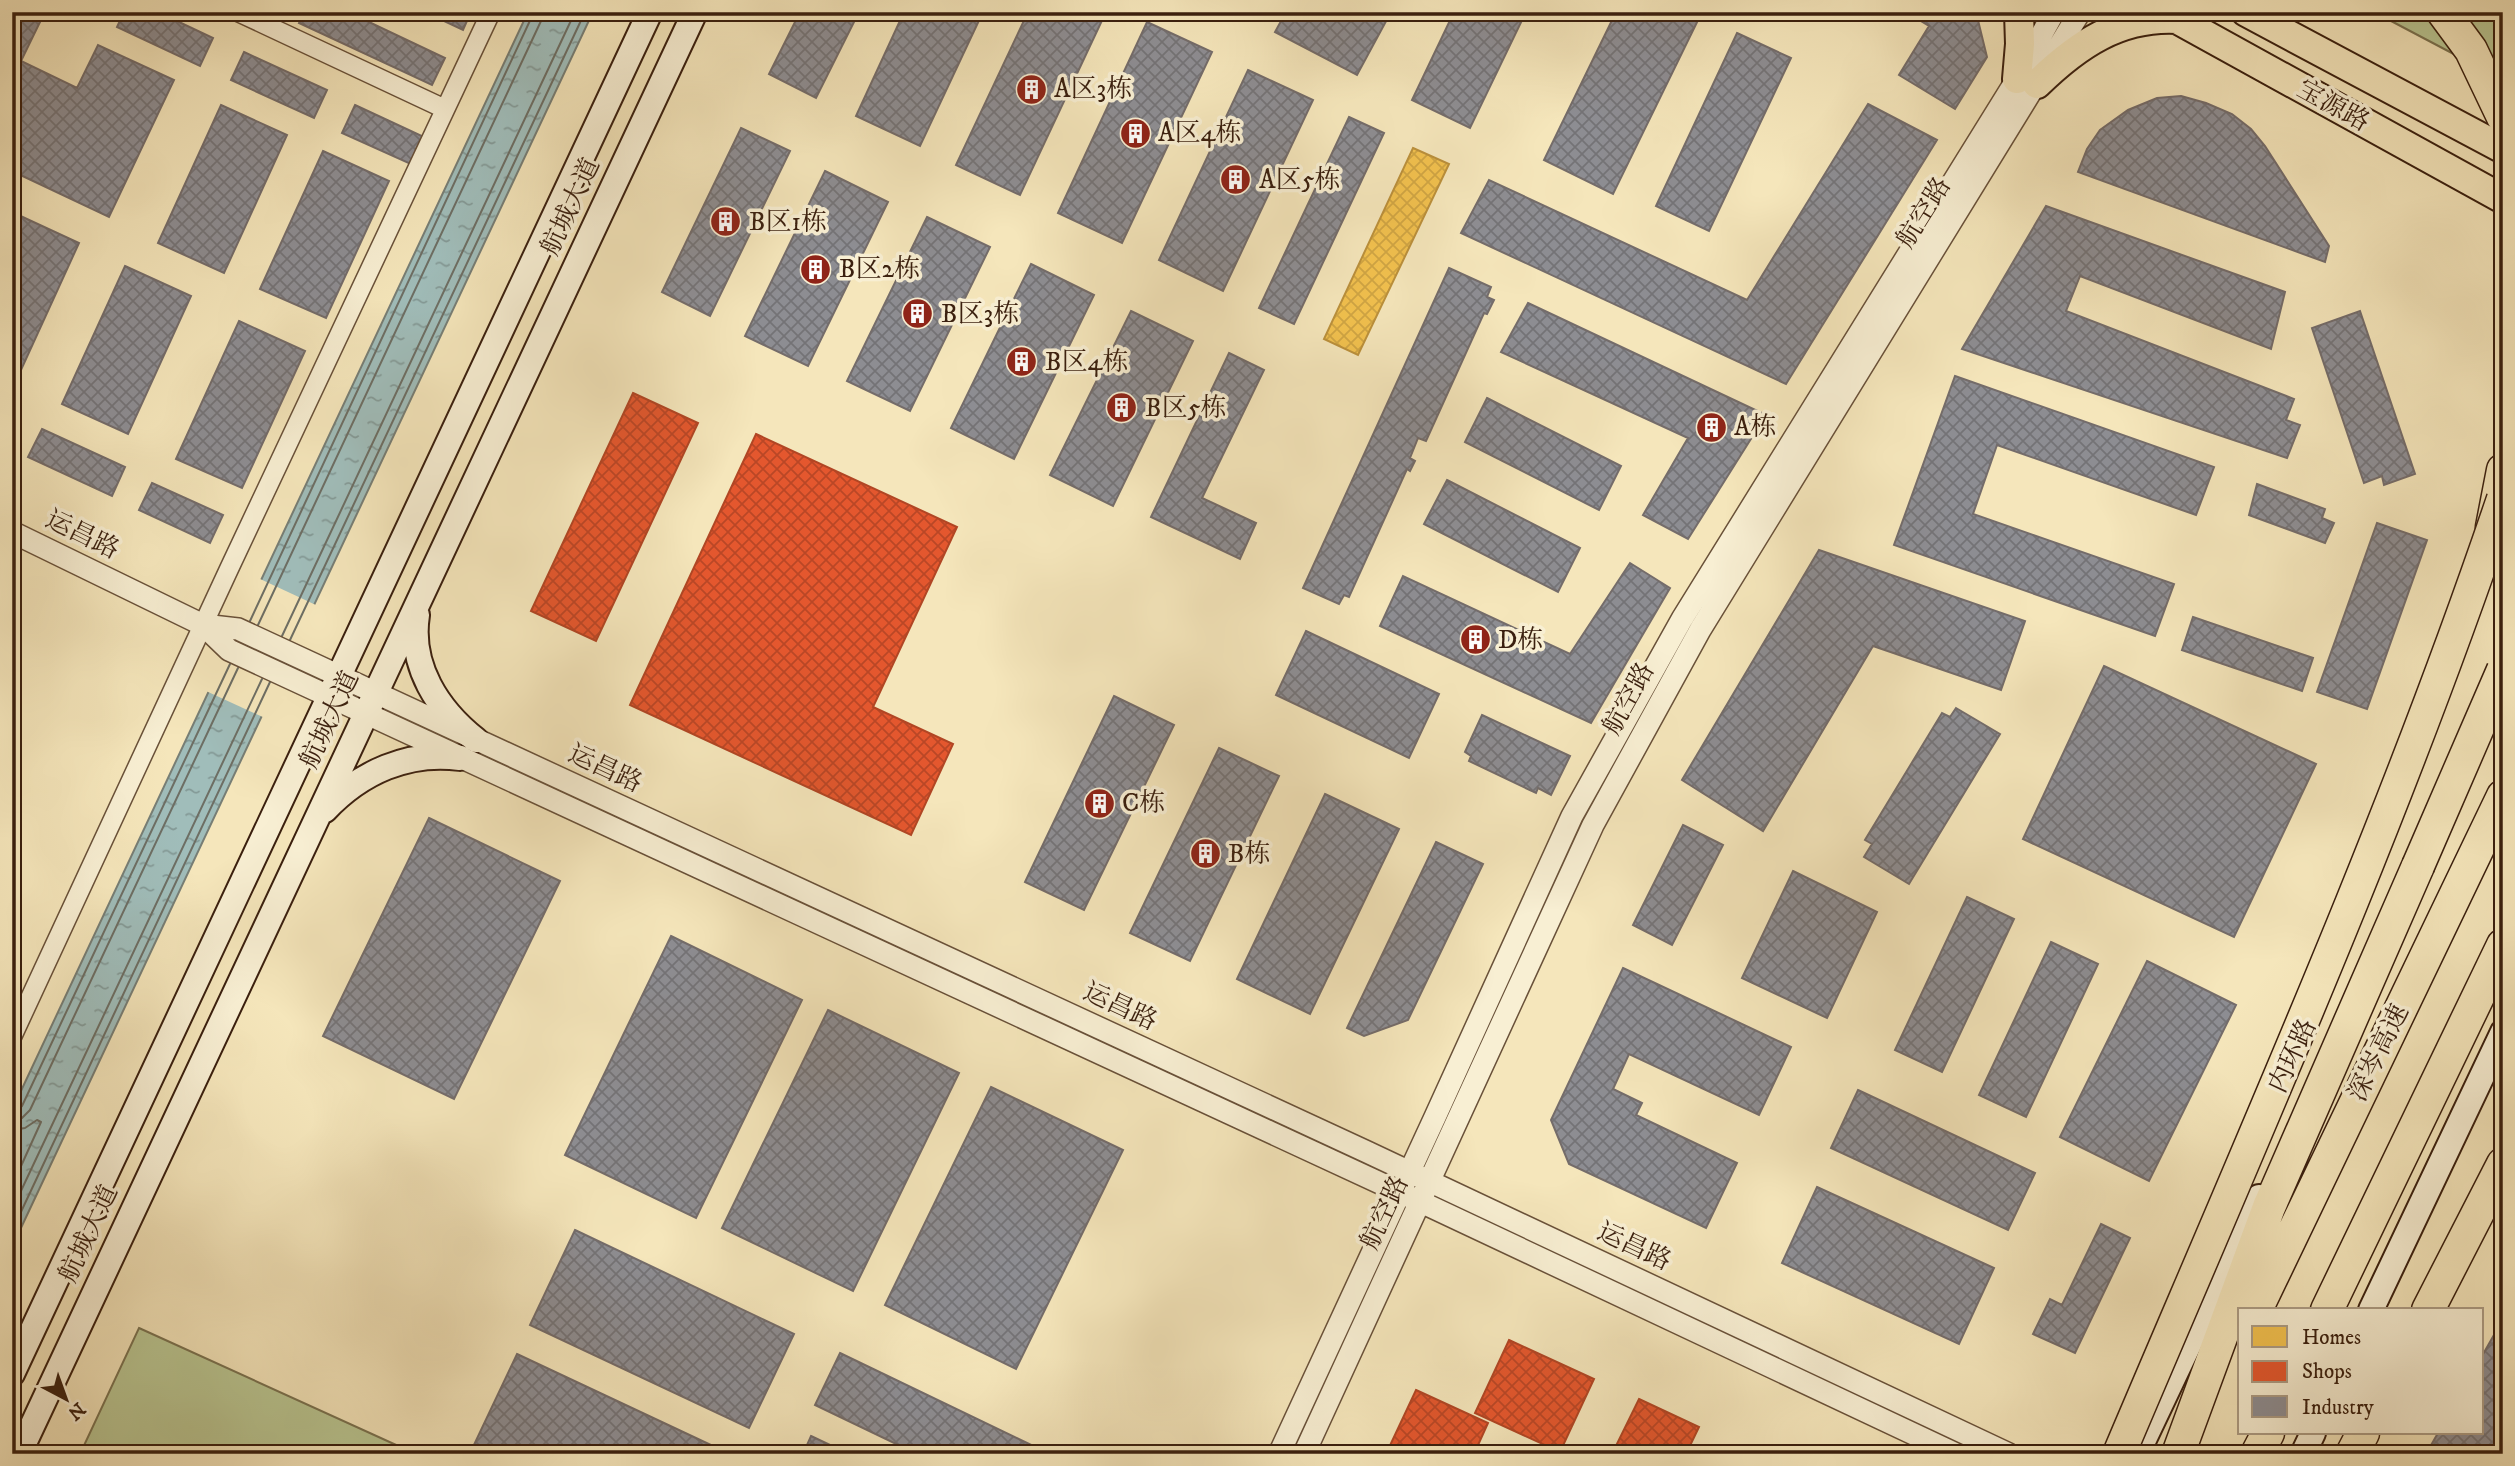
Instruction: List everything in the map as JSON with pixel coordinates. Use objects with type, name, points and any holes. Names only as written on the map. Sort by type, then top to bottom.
[{"type":"highway","points":[[2443,12],[2471,50],[2503,117]]},
{"type":"highway","points":[[2491,533],[2503,470]]},
{"type":"highway","points":[[2119,1454],[2334,945],[2503,499]]},
{"type":"highway","points":[[2178,1454],[2269,1207],[2503,670]]},
{"type":"highway","name":"深岑高速","points":[[2257,1308],[2503,796]]},
{"type":"highway","points":[[2328,1308],[2503,945]]},
{"type":"highway","points":[[2429,1308],[2503,1164]]},
{"type":"highway","points":[[2436,1308],[2503,1199]]},
{"type":"highway","points":[[2187,1454],[2238,1347]]},
{"type":"highway","points":[[2257,1454],[2267,1434]]},
{"type":"highway","points":[[2352,1454],[2362,1434]]},
{"type":"main road","name":"航城大道","points":[[12,1374],[650,12]]},
{"type":"main road","name":"航城大道","points":[[19,1454],[695,12]]},
{"type":"main road","points":[[2019,12],[2020,44],[2027,82],[2110,31],[2145,20],[2170,16]]},
{"type":"main road","name":"宝源路","points":[[2246,12],[2503,149]]},
{"type":"main road","name":"宝源路","points":[[2170,16],[2503,199]]},
{"type":"main road","points":[[317,818],[337,797],[360,780],[387,766],[411,758],[468,749],[457,725],[441,707],[428,685],[419,660],[414,632],[419,600]]},
{"type":"main road","name":"内环路","points":[[2137,1454],[2503,685]]},
{"type":"main road","points":[[2372,1308],[2503,1032]]},
{"type":"main road","points":[[2303,1454],[2313,1434]]},
{"type":"street","points":[[238,12],[445,109]]},
{"type":"street","points":[[12,1037],[491,12]]},
{"type":"street","name":"航空路","points":[[1304,1454],[1593,825],[1700,630],[2027,82],[2054,12]]},
{"type":"street","name":"航空路","points":[[1279,1454],[1572,816],[1630,709],[1689,607],[2027,82],[2080,12]]},
{"type":"street","name":"运昌路","points":[[12,532],[203,625],[229,650],[301,683],[334,687],[468,749],[1956,1454]]},
{"type":"street","name":"运昌路","points":[[203,625],[238,629],[312,663],[334,687]]},
{"type":"street","name":"运昌路","points":[[468,749],[1410,1172],[2009,1454]]},
{"type":"street","points":[[2113,1454],[2151,1424]]},
{"type":"green space","points":[[2374,12],[2503,12],[2503,80]]},
{"type":"green space","points":[[139,1328],[416,1454],[80,1454]]},
{"type":"water","points":[[528,12],[593,12],[12,1247],[12,1110]]},
{"type":"pier","points":[[258,578],[318,606],[265,718],[206,691]]},
{"type":"building: Homes","points":[[1413,148],[1449,164],[1358,355],[1324,339]]},
{"type":"building: Shops","points":[[633,393],[698,423],[596,641],[531,611]]},
{"type":"building: Shops","points":[[756,434],[957,527],[873,707],[953,744],[911,835],[630,705]]},
{"type":"building: Shops","points":[[1509,1340],[1594,1379],[1560,1452],[1475,1413]]},
{"type":"building: Shops","points":[[1416,1390],[1488,1423],[1474,1454],[1386,1454]]},
{"type":"building: Shops","points":[[1639,1399],[1699,1427],[1686,1454],[1612,1454]]},
{"type":"building: Industry","points":[[12,12],[25,12],[41,20],[21,61],[77,88],[98,45],[174,80],[109,217],[12,171]]},
{"type":"building: Industry","points":[[124,12],[158,12],[213,38],[200,66],[117,27]]},
{"type":"building: Industry","points":[[305,12],[348,12],[445,58],[432,85],[299,23]]},
{"type":"building: Industry","points":[[425,12],[471,12],[463,30]]},
{"type":"building: Industry","points":[[800,12],[859,12],[816,98],[769,74]]},
{"type":"building: Industry","points":[[904,12],[983,12],[920,146],[856,116]]},
{"type":"building: Industry","name":"A区3栋","points":[[1028,12],[1106,12],[1020,195],[956,165]]},
{"type":"building: Industry","points":[[1286,12],[1391,12],[1357,75],[1275,32]]},
{"type":"building: Industry","points":[[1454,12],[1526,12],[1470,128],[1412,100]]},
{"type":"building: Industry","points":[[1616,12],[1702,12],[1613,194],[1544,160]]},
{"type":"building: Industry","points":[[1906,12],[1976,12],[1987,57],[1955,109],[1899,75],[1929,26]]},
{"type":"building: Industry","name":"A区4栋","points":[[1147,22],[1212,52],[1122,243],[1058,213]]},
{"type":"building: Industry","points":[[1737,33],[1791,58],[1709,231],[1656,206]]},
{"type":"building: Industry","points":[[244,52],[327,90],[314,118],[231,80]]},
{"type":"building: Industry","name":"A区5栋","points":[[1248,70],[1313,100],[1223,291],[1159,260]]},
{"type":"building: Industry","points":[[2181,96],[2232,114],[2251,129],[2265,146],[2329,246],[2325,262],[2078,172],[2087,149],[2100,130],[2128,110],[2157,98]]},
{"type":"building: Industry","points":[[1868,104],[1937,140],[1786,384],[1461,233],[1489,180],[1747,300]]},
{"type":"building: Industry","points":[[221,105],[287,135],[224,273],[158,243]]},
{"type":"building: Industry","points":[[355,105],[426,138],[413,165],[342,133]]},
{"type":"building: Industry","points":[[1349,117],[1384,133],[1294,324],[1259,308]]},
{"type":"building: Industry","name":"B区1栋","points":[[741,128],[790,151],[710,316],[662,292]]},
{"type":"building: Industry","points":[[323,151],[389,181],[326,318],[260,289]]},
{"type":"building: Industry","name":"B区2栋","points":[[825,171],[888,202],[808,366],[745,336]]},
{"type":"building: Industry","points":[[2046,206],[2285,292],[2271,349],[2080,276],[2066,311],[2294,399],[2286,420],[2300,425],[2287,458],[1962,349]]},
{"type":"building: Industry","points":[[14,213],[79,243],[16,381],[12,379]]},
{"type":"building: Industry","name":"B区3栋","points":[[927,217],[990,247],[910,411],[847,381]]},
{"type":"building: Industry","name":"B区4栋","points":[[1031,264],[1094,295],[1014,459],[951,428]]},
{"type":"building: Industry","points":[[125,266],[191,296],[128,434],[62,404]]},
{"type":"building: Industry","points":[[1449,268],[1491,287],[1487,297],[1494,300],[1487,314],[1484,313],[1426,441],[1418,438],[1410,458],[1415,461],[1410,471],[1407,469],[1349,597],[1344,595],[1339,604],[1303,588]]},
{"type":"building: Industry","name":"A栋","points":[[1528,303],[1766,415],[1688,539],[1643,515],[1688,438],[1501,352]]},
{"type":"building: Industry","name":"B区5栋","points":[[1131,311],[1193,341],[1113,506],[1050,475]]},
{"type":"building: Industry","points":[[2360,311],[2415,474],[2384,485],[2382,476],[2364,483],[2312,328]]},
{"type":"building: Industry","points":[[239,321],[305,351],[242,488],[176,459]]},
{"type":"building: Industry","points":[[1229,353],[1264,370],[1202,498],[1256,523],[1240,559],[1151,517]]},
{"type":"building: Industry","points":[[1955,376],[2214,467],[2196,515],[1997,445],[1973,514],[2174,584],[2155,636],[1894,545]]},
{"type":"building: Industry","points":[[1487,398],[1621,466],[1599,510],[1465,442]]},
{"type":"building: Industry","points":[[42,429],[125,467],[112,496],[28,457]]},
{"type":"building: Industry","points":[[1447,480],[1580,548],[1558,592],[1424,524]]},
{"type":"building: Industry","points":[[152,483],[223,515],[210,543],[139,510]]},
{"type":"building: Industry","points":[[2257,484],[2325,509],[2322,518],[2334,523],[2325,543],[2249,515]]},
{"type":"building: Industry","points":[[2377,523],[2427,540],[2367,709],[2317,692]]},
{"type":"building: Industry","points":[[1819,550],[2025,621],[2001,690],[1873,646],[1763,831],[1682,780]]},
{"type":"building: Industry","name":"D栋","points":[[1630,563],[1670,588],[1591,723],[1380,626],[1403,576],[1570,654]]},
{"type":"building: Industry","points":[[2193,617],[2313,658],[2302,691],[2182,650]]},
{"type":"building: Industry","name":"D栋","points":[[1306,631],[1439,694],[1409,758],[1276,695]]},
{"type":"building: Industry","points":[[2104,666],[2316,764],[2234,937],[2023,839]]},
{"type":"building: Industry","name":"C栋","points":[[1114,696],[1174,725],[1084,910],[1025,882]]},
{"type":"building: Industry","points":[[1956,708],[2000,734],[1909,884],[1864,857],[1872,844],[1865,840],[1942,713],[1950,717]]},
{"type":"building: Industry","points":[[1482,715],[1570,756],[1551,795],[1538,788],[1536,793],[1469,761],[1471,756],[1465,752]]},
{"type":"building: Industry","name":"B栋","points":[[1219,748],[1279,776],[1190,961],[1130,933]]},
{"type":"building: Industry","points":[[1325,794],[1399,829],[1310,1014],[1237,979]]},
{"type":"building: Industry","points":[[429,818],[560,881],[454,1099],[323,1036]]},
{"type":"building: Industry","points":[[1683,825],[1723,845],[1672,945],[1633,925]]},
{"type":"building: Industry","points":[[1436,842],[1483,864],[1408,1020],[1364,1036],[1347,1028]]},
{"type":"building: Industry","points":[[1793,871],[1877,912],[1827,1018],[1742,978]]},
{"type":"building: Industry","points":[[1967,897],[2014,919],[1942,1072],[1895,1050]]},
{"type":"building: Industry","points":[[671,936],[802,1000],[696,1218],[565,1155]]},
{"type":"building: Industry","points":[[2051,942],[2098,964],[2026,1117],[1979,1095]]},
{"type":"building: Industry","points":[[2147,961],[2236,1005],[2149,1181],[2060,1137]]},
{"type":"building: Industry","points":[[1623,968],[1791,1047],[1759,1115],[1629,1054],[1613,1089],[1642,1103],[1636,1115],[1737,1163],[1706,1228],[1569,1164],[1551,1120]]},
{"type":"building: Industry","points":[[828,1010],[959,1073],[853,1291],[722,1228]]},
{"type":"building: Industry","points":[[991,1087],[1123,1150],[1016,1369],[885,1305]]},
{"type":"building: Industry","points":[[1858,1090],[2035,1173],[2008,1230],[1831,1148]]},
{"type":"building: Industry","points":[[1817,1187],[1994,1268],[1959,1344],[1782,1263]]},
{"type":"building: Industry","points":[[2101,1224],[2130,1238],[2075,1353],[2033,1334],[2050,1299],[2062,1305]]},
{"type":"building: Industry","points":[[575,1230],[794,1334],[749,1428],[530,1325]]},
{"type":"building: Industry","points":[[2503,1319],[2503,1454],[2426,1454],[2437,1434],[2484,1434],[2484,1352]]},
{"type":"building: Industry","points":[[840,1353],[1050,1454],[917,1454],[815,1405]]},
{"type":"building: Industry","points":[[517,1354],[729,1454],[482,1454],[472,1449]]},
{"type":"building: Industry","points":[[811,1436],[849,1454],[803,1454]]},
{"type":"place","name":"A区3栋","points":[[1031,89]]},
{"type":"place","name":"A区4栋","points":[[1135,133]]},
{"type":"place","name":"A区5栋","points":[[1236,180]]},
{"type":"place","name":"B区1栋","points":[[726,222]]},
{"type":"place","name":"B区2栋","points":[[816,269]]},
{"type":"place","name":"B区3栋","points":[[918,314]]},
{"type":"place","name":"B区4栋","points":[[1022,362]]},
{"type":"place","name":"B区5栋","points":[[1122,408]]},
{"type":"place","name":"A栋","points":[[1711,427]]},
{"type":"place","name":"D栋","points":[[1475,640]]},
{"type":"place","name":"C栋","points":[[1099,803]]},
{"type":"place","name":"B栋","points":[[1205,854]]}]
